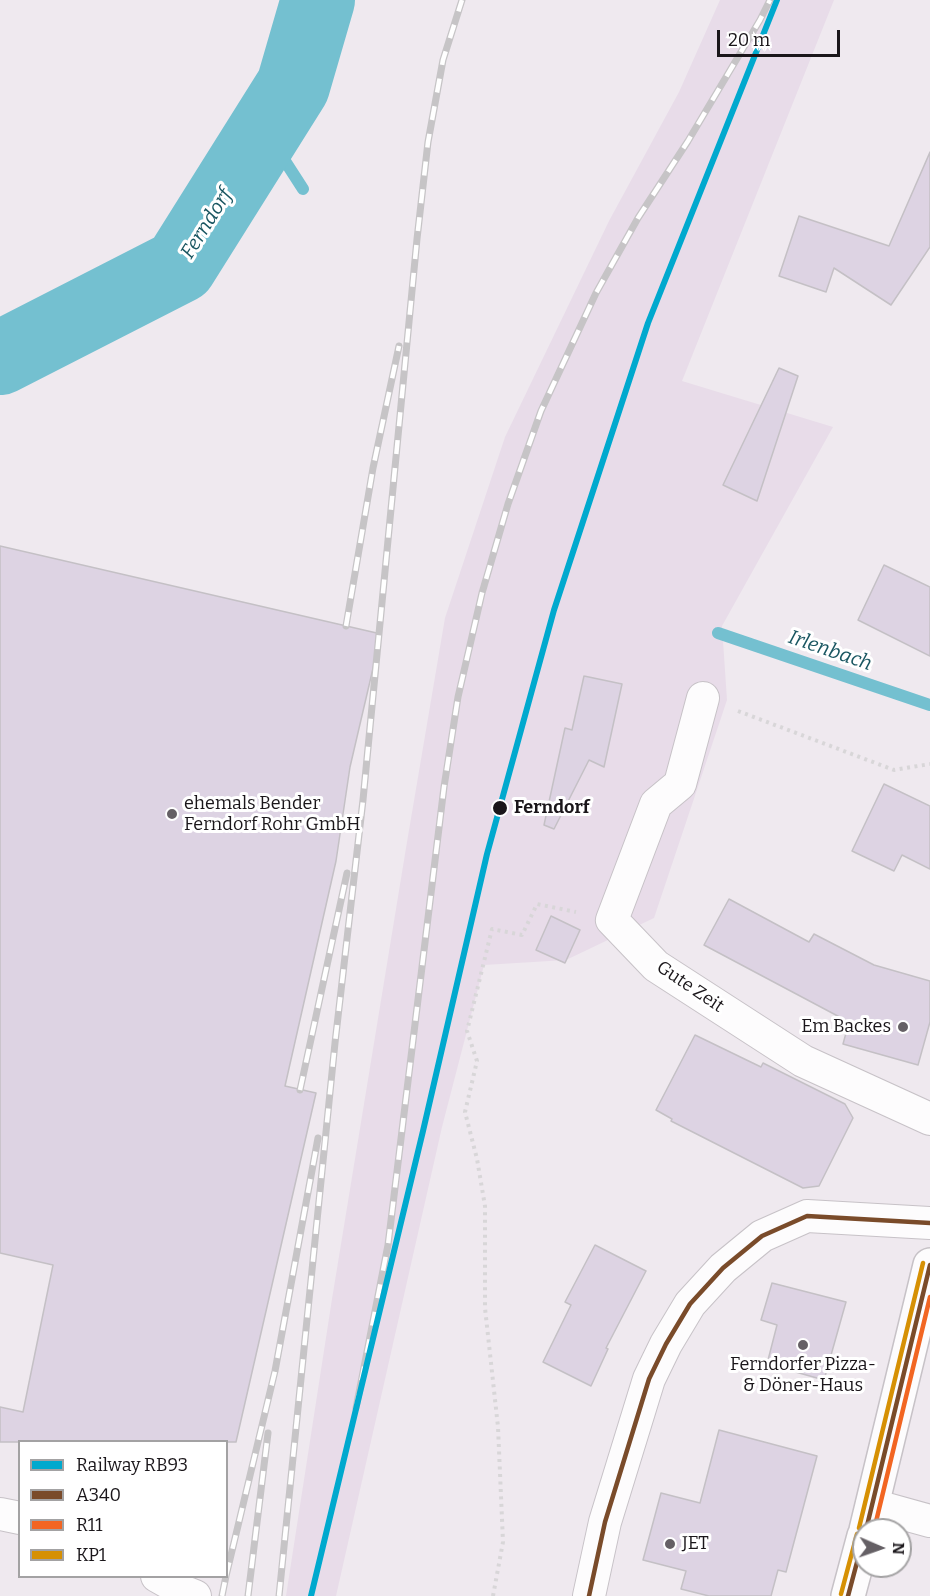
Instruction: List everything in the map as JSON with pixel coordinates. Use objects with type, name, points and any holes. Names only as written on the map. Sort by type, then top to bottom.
[{"type":"main road","points":[[868,1518],[930,1265]]},
{"type":"main road","points":[[849,1596],[854,1578]]},
{"type":"street","points":[[612,920],[656,804],[680,784],[703,698]]},
{"type":"street","name":"Gute Zeit","points":[[612,920],[656,966],[803,1061],[930,1119]]},
{"type":"street","points":[[589,1596],[605,1522],[649,1379],[666,1344],[690,1304],[723,1268],[762,1236],[807,1216],[930,1223]]},
{"type":"street","points":[[0,1514],[18,1518]]},
{"type":"street","points":[[912,1522],[930,1521]]},
{"type":"street","points":[[160,1578],[185,1593],[195,1596]]},
{"type":"path","points":[[703,698],[894,770],[930,764]]},
{"type":"path","points":[[493,1596],[503,1542],[498,1427],[485,1308],[485,1206],[477,1159],[465,1112],[477,1061],[467,1032],[492,929],[522,935],[537,904],[612,920]]},
{"type":"shaded area","points":[[720,0],[834,0],[682,381],[833,427],[722,626],[727,700],[654,918],[566,960],[484,965],[442,1127],[336,1596],[286,1596],[332,1299],[445,618],[505,437],[609,221],[679,92]]},
{"type":"building","points":[[930,152],[930,247],[891,305],[834,268],[826,292],[779,276],[799,216],[889,246]]},
{"type":"building","points":[[779,368],[798,376],[757,501],[723,485]]},
{"type":"building","name":"ehemals Bender Ferndorf Rohr GmbH","points":[[0,546],[381,634],[350,767],[336,861],[285,1086],[316,1093],[236,1442],[228,1442],[228,1440],[18,1440],[18,1442],[0,1442],[0,1407],[23,1412],[53,1265],[0,1253]]},
{"type":"building","points":[[884,565],[930,587],[930,656],[858,620]]},
{"type":"building","points":[[584,676],[622,684],[604,767],[589,760],[554,829],[544,825],[565,728],[572,730]]},
{"type":"building","points":[[884,784],[930,806],[930,869],[902,855],[894,871],[852,851]]},
{"type":"building","points":[[729,899],[809,942],[814,934],[874,965],[930,981],[930,1022],[918,1065],[843,1044],[849,1022],[704,945]]},
{"type":"building","points":[[551,916],[580,930],[565,963],[536,950]]},
{"type":"building","points":[[695,1035],[761,1067],[763,1063],[845,1104],[853,1118],[819,1186],[803,1188],[671,1121],[672,1119],[656,1110]]},
{"type":"building","points":[[595,1245],[646,1271],[606,1348],[608,1349],[591,1386],[543,1362],[571,1305],[565,1302]]},
{"type":"building","name":"Ferndorfer Pizza- & Döner-Haus","points":[[772,1283],[846,1302],[824,1380],[767,1364],[777,1325],[761,1320]]},
{"type":"building","points":[[719,1430],[817,1456],[786,1572],[778,1570],[771,1596],[709,1596],[681,1589],[686,1571],[643,1560],[661,1493],[700,1503]]},
{"type":"waterway","name":"Ferndorf","points":[[0,358],[180,266],[293,86],[318,0]]},
{"type":"waterway","name":"Irlenbach","points":[[265,130],[303,189]]},
{"type":"waterway","name":"Irlenbach","points":[[718,633],[930,705]]},
{"type":"railway","points":[[279,1596],[335,1043],[363,800],[428,142],[443,60],[462,0]]},
{"type":"railway","points":[[356,1408],[388,1245],[444,787],[458,697],[482,593],[508,504],[541,411],[596,293],[638,218],[688,141],[770,0]]},
{"type":"railway","points":[[346,626],[373,468],[399,346]]},
{"type":"railway","points":[[300,1090],[347,873]]},
{"type":"railway","points":[[228,1568],[275,1371],[318,1138]]},
{"type":"railway","points":[[248,1596],[268,1433]]},
{"type":"railway","points":[[222,1596],[226,1578]]},
{"type":"rail line","name":"RB93","points":[[311,1596],[487,854],[554,610],[648,323],[777,0]]},
{"type":"transit line","name":"A340","points":[[589,1596],[605,1522],[649,1379],[666,1344],[690,1304],[723,1268],[762,1236],[807,1216],[930,1223]]},
{"type":"transit line","name":"KP1","points":[[861,1518],[923,1263]]},
{"type":"transit line","name":"A340","points":[[869,1518],[930,1265]]},
{"type":"transit line","name":"R11","points":[[877,1518],[930,1297]]},
{"type":"transit line","name":"KP1","points":[[841,1594],[852,1553]]},
{"type":"transit line","name":"A340","points":[[848,1596],[853,1578]]},
{"type":"place","name":"Ferndorf","points":[[500,808]]},
{"type":"place","name":"ehemals Bender Ferndorf Rohr GmbH","points":[[172,814]]},
{"type":"place","name":"Em Backes","points":[[903,1027]]},
{"type":"place","name":"Ferndorfer Pizza- & Döner-Haus","points":[[803,1345]]},
{"type":"place","name":"JET","points":[[670,1544]]}]
